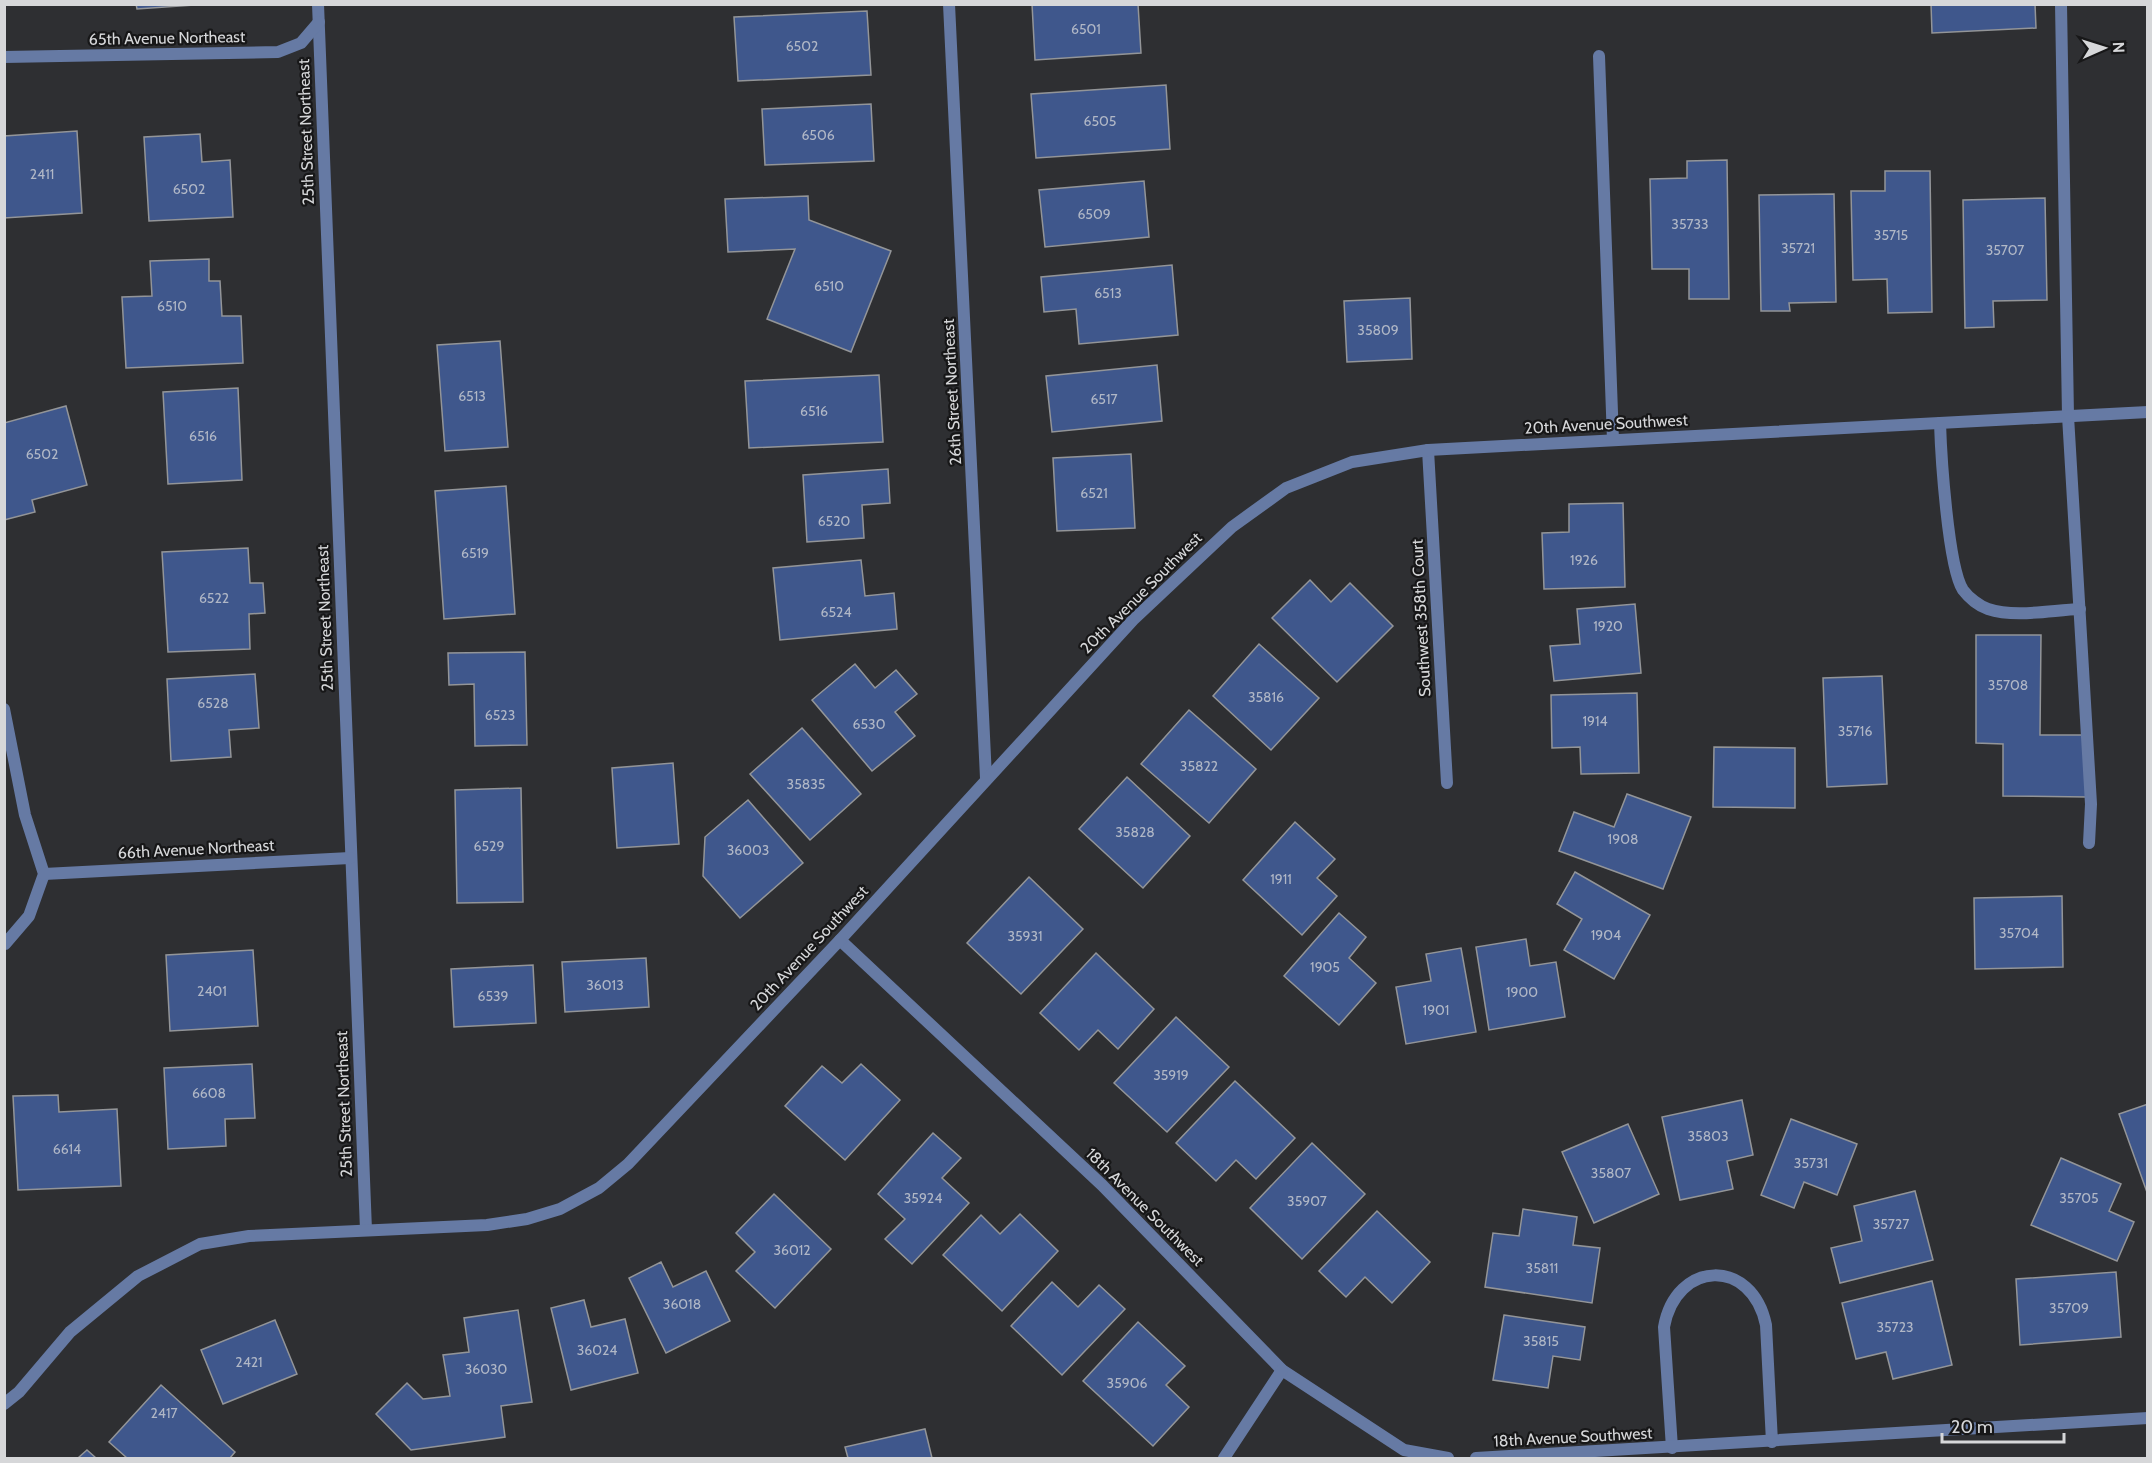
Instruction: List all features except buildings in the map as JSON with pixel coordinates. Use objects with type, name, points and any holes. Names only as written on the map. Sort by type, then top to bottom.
[{"type":"street","name":"25th Street Northeast","points":[[318,4],[366,1230]]},
{"type":"street","name":"26th Street Northeast","points":[[950,4],[986,778]]},
{"type":"street","points":[[2061,4],[2068,416],[2091,804],[2089,843]]},
{"type":"street","name":"65th Avenue Northeast","points":[[4,57],[278,52],[301,43],[319,22]]},
{"type":"street","points":[[1599,56],[1613,440]]},
{"type":"street","name":"20th Avenue Southwest","points":[[4,1404],[19,1392],[70,1332],[138,1276],[200,1244],[249,1236],[487,1224],[526,1219],[560,1209],[599,1188],[628,1164],[840,940],[1133,620],[1232,527],[1286,488],[1352,462],[1428,450],[2148,412]]},
{"type":"street","points":[[1940,423],[1954,563],[1963,590],[1975,602],[1989,609],[2016,612],[2080,609]]},
{"type":"street","name":"Southwest 358th Court","points":[[1428,450],[1447,783]]},
{"type":"street","points":[[4,709],[25,815],[44,874],[29,916],[5,944]]},
{"type":"street","name":"66th Avenue Northeast","points":[[44,874],[350,858]]},
{"type":"street","name":"18th Avenue Southwest","points":[[840,940],[1102,1185],[1282,1370],[1404,1450],[1448,1458]]},
{"type":"street","name":"18th Avenue Southwest","points":[[1671,1448],[1664,1327],[1667,1310],[1676,1294],[1689,1282],[1705,1276],[1723,1276],[1740,1281],[1753,1293],[1762,1307],[1766,1325],[1772,1442]]},
{"type":"street","points":[[1224,1458],[1282,1370]]},
{"type":"street","name":"18th Avenue Southwest","points":[[1476,1458],[2148,1418]]}]
